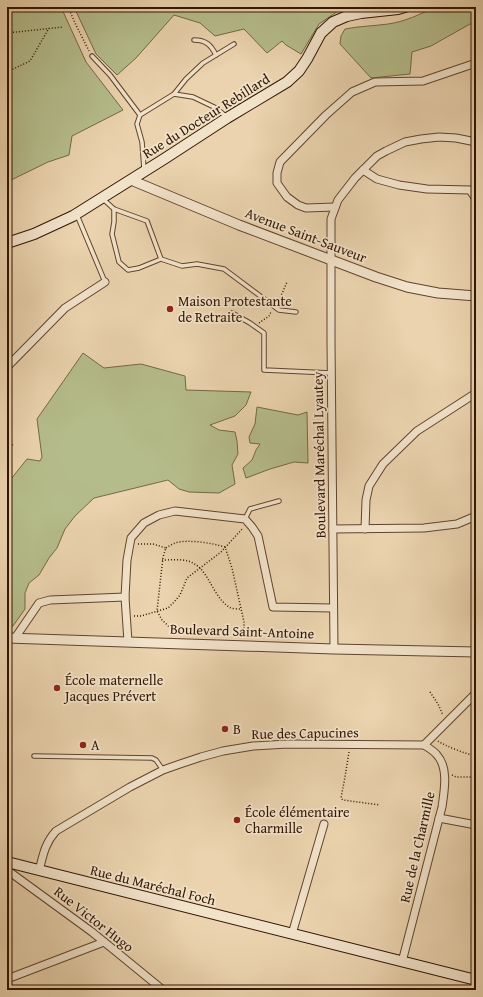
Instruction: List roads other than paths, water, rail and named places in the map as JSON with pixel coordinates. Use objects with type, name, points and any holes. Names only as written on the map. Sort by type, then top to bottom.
[{"type":"main road","name":"Rue du Docteur Rebillard","points":[[7,243],[49,228],[76,214],[145,172],[227,118],[288,82],[299,71],[321,33],[333,22],[347,16],[361,13],[405,7]]},
{"type":"main road","name":"Rue du Maréchal Foch","points":[[7,862],[476,980]]},
{"type":"street","points":[[476,63],[423,81],[375,82],[352,92],[326,115],[280,162],[277,173],[277,183],[287,197],[298,205],[306,208],[335,207],[338,200],[355,178],[377,156],[405,142],[439,137],[456,138],[476,142]]},
{"type":"street","points":[[363,170],[377,179],[399,185],[427,190],[470,190],[476,199]]},
{"type":"street","name":"Avenue Saint-Sauveur","points":[[131,180],[239,225],[376,278],[407,287],[438,293],[476,296]]},
{"type":"street","name":"Boulevard Maréchal Lyautey","points":[[334,649],[331,219],[335,207]]},
{"type":"street","points":[[7,367],[65,308],[105,282]]},
{"type":"street","points":[[365,529],[366,500],[369,486],[383,464],[417,431],[476,393]]},
{"type":"street","points":[[128,642],[125,597],[126,560],[131,538],[144,523],[159,515],[175,511],[245,519],[258,536],[273,608],[334,608]]},
{"type":"street","points":[[333,529],[431,527],[457,524],[476,516]]},
{"type":"street","points":[[11,638],[39,603],[50,600],[125,597]]},
{"type":"street","name":"Boulevard Saint-Antoine","points":[[11,638],[334,649],[476,652]]},
{"type":"street","points":[[424,745],[476,693]]},
{"type":"street","name":"Rue des Capucines","points":[[39,871],[46,846],[56,831],[130,787],[164,770],[201,757],[223,751],[252,746],[288,744],[424,745]]},
{"type":"street","name":"Rue de la Charmille","points":[[402,962],[444,796],[445,782],[442,762],[438,756],[424,745]]},
{"type":"street","points":[[439,818],[476,825]]},
{"type":"street","points":[[292,934],[324,824]]},
{"type":"street","name":"Rue Victor Hugo","points":[[7,870],[56,905],[163,990]]},
{"type":"street","points":[[7,979],[104,942]]},
{"type":"lane","points":[[194,40],[201,40],[212,47],[216,55]]},
{"type":"lane","points":[[145,172],[142,142],[137,124],[140,115],[174,94],[186,79],[203,63],[234,44]]},
{"type":"lane","points":[[92,56],[110,75],[140,115]]},
{"type":"lane","points":[[174,94],[193,97],[214,106],[227,118]]},
{"type":"lane","points":[[102,198],[114,210],[147,221],[161,259]]},
{"type":"lane","points":[[114,210],[112,234],[119,262],[128,270],[139,268],[161,259],[182,266],[197,264],[224,269],[279,310],[296,312]]},
{"type":"lane","points":[[76,214],[105,282]]},
{"type":"lane","points":[[232,313],[264,333],[264,370],[331,373]]},
{"type":"lane","points":[[245,519],[250,509],[279,501]]},
{"type":"lane","points":[[34,756],[152,758],[156,760],[164,770]]},
{"type":"place","name":"Maison Protestante de Retraite","points":[[170,309]]},
{"type":"place","name":"École maternelle Jacques Prévert","points":[[57,688]]},
{"type":"place","name":"B","points":[[225,729]]},
{"type":"place","name":"A","points":[[83,745]]},
{"type":"place","name":"École élémentaire Charmille","points":[[237,820]]}]
